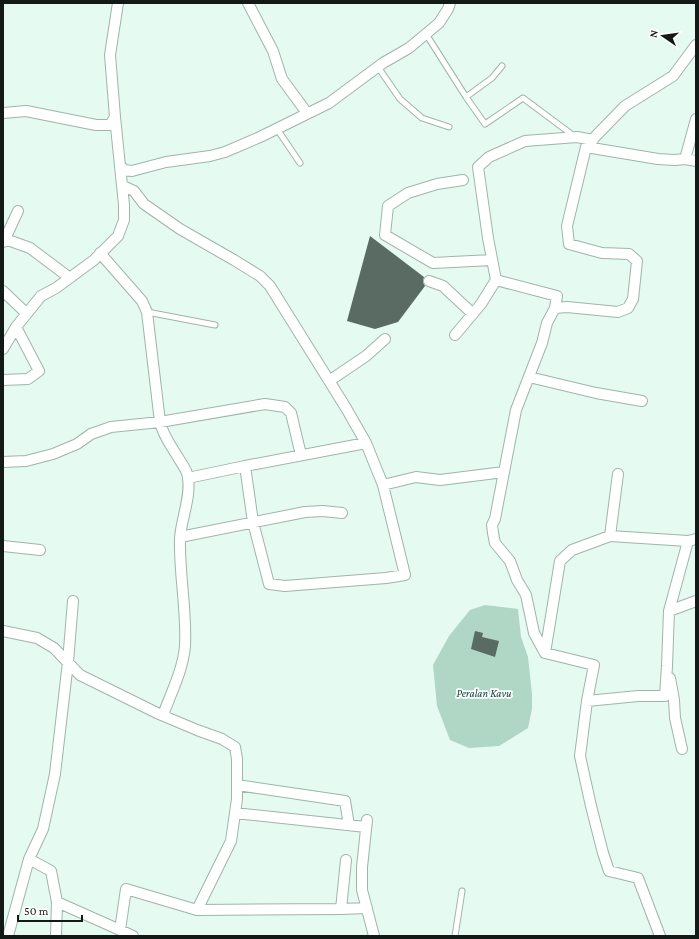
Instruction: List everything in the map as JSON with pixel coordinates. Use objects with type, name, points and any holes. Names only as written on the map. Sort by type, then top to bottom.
[{"type":"street","points":[[3,349],[26,313],[41,296],[70,278],[100,253],[118,236],[124,220],[123,186],[110,54],[118,3]]},
{"type":"street","points":[[248,3],[273,51],[282,79],[307,114]]},
{"type":"street","points":[[120,166],[124,170],[132,171],[166,162],[225,152],[307,114],[328,103],[378,67],[409,48],[439,23],[450,3]]},
{"type":"street","points":[[555,308],[567,307],[618,312],[628,308],[633,299],[637,261],[629,254],[602,253],[569,244],[567,226],[589,143],[625,106],[673,76],[696,45]]},
{"type":"street","points":[[3,113],[26,111],[96,125],[110,125],[115,117]]},
{"type":"street","points":[[685,159],[696,119]]},
{"type":"street","points":[[455,334],[482,304],[496,280],[488,238],[478,167],[490,157],[526,141],[577,138],[589,143],[658,159],[685,159],[696,162]]},
{"type":"street","points":[[463,180],[437,184],[408,193],[388,206],[385,235],[433,262],[492,260]]},
{"type":"street","points":[[123,186],[134,191],[144,204],[180,229],[260,276],[270,286],[366,443],[383,485],[405,575],[386,578],[285,586],[269,584],[253,522],[245,466]]},
{"type":"street","points":[[18,210],[4,240],[30,248],[70,278]]},
{"type":"street","points":[[100,253],[142,301],[146,312],[162,430],[185,469],[188,478],[188,492],[180,537],[181,576],[185,610],[185,646],[182,662],[163,716]]},
{"type":"street","points":[[496,280],[557,296],[555,308],[547,323],[542,343],[516,410],[495,519],[492,525],[495,543],[514,568],[517,580],[526,595],[534,633],[545,653],[594,665],[587,701],[580,756],[603,853],[609,871],[638,878],[660,936]]},
{"type":"street","points":[[429,281],[443,286],[473,314]]},
{"type":"street","points":[[3,291],[26,313]]},
{"type":"street","points":[[3,380],[28,378],[39,371],[16,327]]},
{"type":"street","points":[[329,381],[366,356],[385,339]]},
{"type":"street","points":[[529,377],[596,393],[642,401]]},
{"type":"street","points":[[3,462],[26,461],[53,454],[77,444],[91,434],[111,427],[160,422],[265,404],[285,407],[291,413],[301,455]]},
{"type":"street","points":[[188,478],[366,443]]},
{"type":"street","points":[[383,485],[416,477],[440,480],[504,472]]},
{"type":"street","points":[[610,536],[618,474]]},
{"type":"street","points":[[180,537],[305,512],[324,511],[342,513]]},
{"type":"street","points":[[545,653],[560,561],[572,550],[610,536],[692,540],[668,612],[665,696],[638,696],[587,701]]},
{"type":"street","points":[[3,546],[40,550]]},
{"type":"street","points":[[8,936],[29,859],[43,829],[55,774],[68,662],[73,601]]},
{"type":"street","points":[[668,612],[696,601]]},
{"type":"street","points":[[3,631],[37,638],[54,648],[80,674],[163,716],[197,730],[222,738],[234,746],[237,759],[237,785],[231,841],[197,910]]},
{"type":"street","points":[[667,666],[674,700],[675,718],[682,749]]},
{"type":"street","points":[[237,785],[345,801],[349,826]]},
{"type":"street","points":[[235,813],[349,826],[367,824],[362,867],[362,890],[374,936]]},
{"type":"street","points":[[29,859],[50,871],[58,902],[56,936]]},
{"type":"street","points":[[340,909],[346,860]]},
{"type":"street","points":[[120,930],[126,889],[197,910],[367,908]]},
{"type":"street","points":[[58,902],[133,936]]},
{"type":"lane","points":[[426,34],[484,124],[523,98],[577,138]]},
{"type":"lane","points":[[466,97],[492,78],[502,66]]},
{"type":"lane","points":[[378,67],[400,100],[422,118],[449,127]]},
{"type":"lane","points":[[277,128],[300,163]]},
{"type":"lane","points":[[146,312],[215,325]]},
{"type":"lane","points":[[455,936],[462,891]]},
{"type":"green space","name":"Peralan Kavu","points":[[485,605],[518,609],[521,637],[528,657],[532,709],[528,728],[499,746],[469,748],[450,740],[437,706],[433,665],[449,636],[470,610]]},
{"type":"building","points":[[370,236],[424,277],[423,282],[425,286],[398,322],[375,329],[347,321]]},
{"type":"building","points":[[475,631],[483,633],[482,637],[499,641],[495,657],[471,649]]}]
